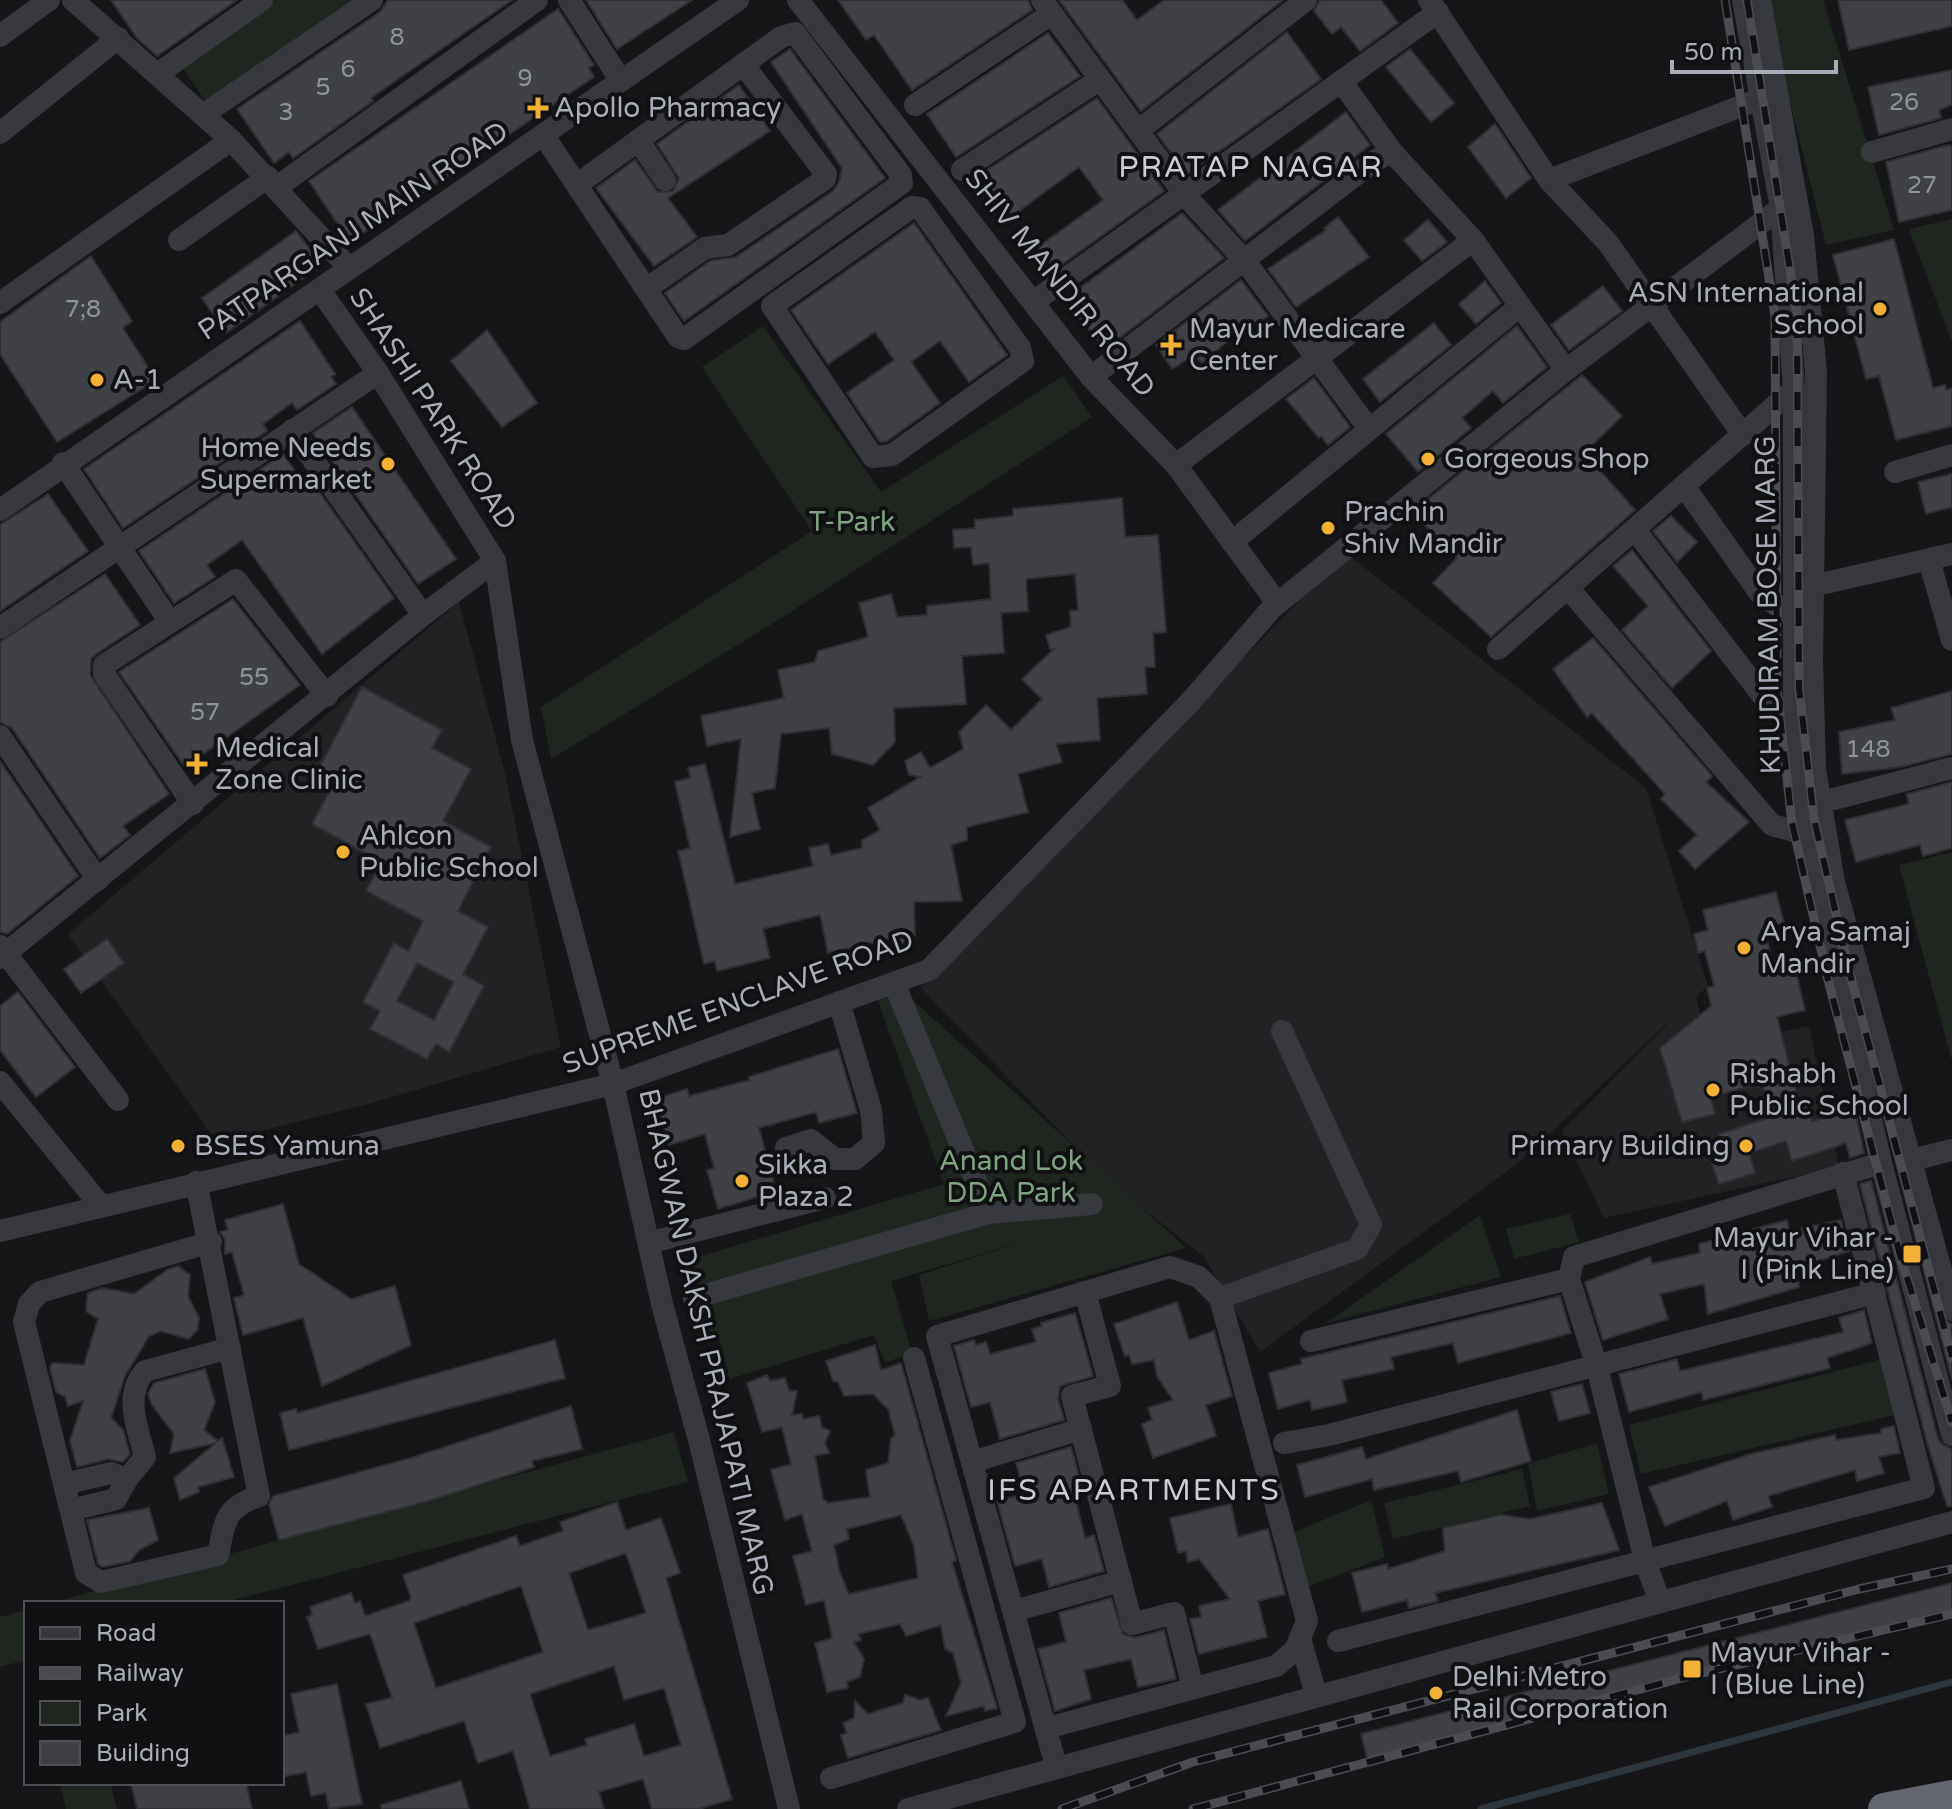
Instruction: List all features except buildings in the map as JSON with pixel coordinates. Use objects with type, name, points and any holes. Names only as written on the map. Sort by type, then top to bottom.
[{"type":"highway","points":[[1884,1809],[1952,1796]]},
{"type":"street","points":[[0,36],[49,0]]},
{"type":"street","points":[[159,73],[262,0]]},
{"type":"street","points":[[204,114],[372,0]]},
{"type":"street","points":[[179,240],[273,182],[537,0]]},
{"type":"street","points":[[569,0],[621,81]]},
{"type":"street","name":"PATPARGANJ MAIN ROAD","points":[[0,510],[63,463],[320,290],[348,267],[544,136],[738,0]]},
{"type":"street","name":"SHIV MANDIR ROAD","points":[[798,0],[1091,377],[1176,465],[1277,603]]},
{"type":"street","points":[[1139,130],[1306,0]]},
{"type":"street","name":"KHUDIRAM BOSE MARG","points":[[1743,0],[1803,235],[1816,372],[1803,588],[1794,616],[1794,715],[1806,834],[1912,1160],[1952,1310]]},
{"type":"street","name":"KHUDIRAM BOSE MARG","points":[[1760,0],[1781,208],[1794,389],[1815,769],[1881,1163],[1952,1435]]},
{"type":"street","name":"SHASHI PARK ROAD","points":[[85,3],[118,38],[204,114],[273,182],[348,267]]},
{"type":"street","points":[[1033,302],[1341,81],[1434,6],[1549,180],[1608,243],[1743,435]]},
{"type":"street","points":[[915,105],[1046,7],[1185,195],[1245,261],[1369,429]]},
{"type":"street","points":[[544,136],[678,337],[684,339],[902,183],[901,175],[795,33],[781,37],[578,184]]},
{"type":"street","points":[[0,133],[118,38]]},
{"type":"street","points":[[646,289],[705,248],[728,245],[825,179],[826,174],[743,64]]},
{"type":"street","points":[[962,170],[1099,80]]},
{"type":"street","points":[[1341,81],[1392,152],[1473,240],[1566,370]]},
{"type":"street","points":[[1549,180],[1768,94]]},
{"type":"street","points":[[1872,152],[1952,129]]},
{"type":"street","points":[[0,303],[231,140]]},
{"type":"street","points":[[638,140],[665,180]]},
{"type":"street","points":[[1091,377],[1374,161],[1392,152]]},
{"type":"street","points":[[912,207],[920,208],[974,283],[1020,348],[1023,361],[892,455],[873,457],[772,306],[912,207]]},
{"type":"street","name":"SUPREME ENCLAVE ROAD","points":[[1,1228],[375,1143],[613,1084],[929,970],[1191,701],[1277,603],[1651,303],[1781,208]]},
{"type":"street","points":[[1176,465],[1473,240]]},
{"type":"street","points":[[974,283],[1001,261]]},
{"type":"street","name":"SHASHI PARK ROAD","points":[[320,290],[378,373],[495,561]]},
{"type":"street","points":[[1232,542],[1520,306]]},
{"type":"street","points":[[0,628],[378,373]]},
{"type":"street","points":[[1498,649],[1794,389]]},
{"type":"street","points":[[292,430],[423,615]]},
{"type":"street","points":[[1895,472],[1952,455]]},
{"type":"street","points":[[63,463],[170,622]]},
{"type":"street","points":[[1684,486],[1761,595],[1794,616]]},
{"type":"street","points":[[1635,530],[1766,700],[1794,715]]},
{"type":"street","points":[[1803,588],[1952,554]]},
{"type":"street","points":[[1929,560],[1952,640]]},
{"type":"street","points":[[118,1100],[2,953],[98,880],[423,615],[495,561]]},
{"type":"street","name":"BHAGWAN DAKSH PRAJAPATI MARG","points":[[495,561],[522,740],[613,1084],[648,1243],[789,1809]]},
{"type":"street","points":[[193,804],[102,669],[229,582],[240,582],[327,696]]},
{"type":"street","points":[[1568,588],[1772,825],[1806,834]]},
{"type":"street","points":[[0,736],[98,880]]},
{"type":"street","points":[[1834,799],[1952,768]]},
{"type":"street","points":[[894,983],[989,1213]]},
{"type":"street","points":[[786,1148],[811,1140],[835,1159],[855,1159],[874,1143],[871,1110],[839,1002]]},
{"type":"street","points":[[1220,1298],[1357,1249],[1371,1225],[1282,1031]]},
{"type":"street","points":[[0,1082],[101,1206]]},
{"type":"street","points":[[1912,1160],[1952,1150]]},
{"type":"street","points":[[1660,1602],[1645,1561],[1597,1367],[1569,1279],[1574,1257],[1881,1163]]},
{"type":"street","points":[[1338,1641],[1924,1488],[1843,1173]]},
{"type":"street","points":[[196,1182],[211,1242],[259,1496],[237,1503],[228,1514],[218,1555],[101,1582],[86,1573],[24,1322],[29,1304],[40,1292],[211,1242]]},
{"type":"street","points":[[648,1243],[825,1198]]},
{"type":"street","points":[[694,1298],[989,1213],[1092,1204]]},
{"type":"street","points":[[1047,1728],[1276,1666],[1295,1650],[1307,1621],[1220,1298],[1199,1277],[1170,1267],[937,1336],[1056,1766]]},
{"type":"street","points":[[1311,1341],[1569,1279]]},
{"type":"street","points":[[1085,1292],[1110,1386],[1072,1396],[1132,1624],[1174,1613],[1193,1688]]},
{"type":"street","points":[[1284,1443],[1597,1367],[1875,1293]]},
{"type":"street","points":[[71,1510],[116,1499],[145,1457],[132,1403],[139,1379],[145,1371],[230,1348]]},
{"type":"street","points":[[831,1778],[1015,1722],[914,1358]]},
{"type":"street","points":[[972,1462],[1081,1429]]},
{"type":"street","points":[[64,1484],[111,1473],[127,1479]]},
{"type":"street","points":[[908,1809],[1952,1522]]},
{"type":"street","points":[[1014,1611],[1121,1581]]},
{"type":"street","points":[[1300,1638],[1316,1695]]},
{"type":"shaded area","points":[[1346,553],[1646,788],[1708,986],[1696,997],[1709,1048],[1809,1026],[1839,1167],[1604,1218],[1562,1131],[1682,1009],[1521,1161],[1260,1352],[1203,1256],[1107,1180],[921,988]]},
{"type":"shaded area","name":"Ahlcon Public School","points":[[459,602],[504,769],[561,1047],[368,1104],[217,1142],[68,934]]},
{"type":"green space","points":[[275,0],[354,0],[206,102],[181,65]]},
{"type":"green space","points":[[1764,0],[1823,0],[1894,230],[1826,245]]},
{"type":"green space","points":[[1952,219],[1952,342],[1909,229]]},
{"type":"green space","name":"T-Park","points":[[763,326],[881,492],[1063,376],[1092,417],[775,622],[551,759],[541,707],[812,531],[702,367]]},
{"type":"green space","points":[[1952,852],[1952,1058],[1951,1058],[1899,865]]},
{"type":"green space","name":"Anand Lok DDA Park","points":[[894,983],[1186,1248],[929,1321],[919,1275],[1032,1239],[891,1281],[912,1352],[885,1363],[874,1335],[729,1379],[718,1333],[700,1338],[684,1261],[944,1184],[874,990]]},
{"type":"green space","points":[[1570,1214],[1579,1242],[1514,1259],[1506,1229]]},
{"type":"green space","points":[[1479,1216],[1501,1277],[1326,1323]]},
{"type":"green space","points":[[1886,1358],[1899,1414],[1641,1474],[1629,1425]]},
{"type":"green space","points":[[674,1432],[688,1482],[230,1601],[58,1601]]},
{"type":"green space","points":[[1597,1443],[1609,1494],[1537,1511],[1528,1464]]},
{"type":"green space","points":[[1522,1469],[1530,1506],[1393,1539],[1384,1503]]},
{"type":"green space","points":[[1371,1500],[1385,1557],[1297,1591],[1283,1537]]},
{"type":"green space","points":[[24,1611],[24,1661],[0,1667],[0,1617]]},
{"type":"green space","points":[[60,1785],[111,1785],[117,1809],[66,1809]]},
{"type":"waterway","points":[[1481,1809],[1952,1682]]},
{"type":"railway","points":[[1725,0],[1775,316],[1777,689],[1792,823],[1827,976],[1900,1255],[1952,1422]]},
{"type":"railway","points":[[1747,0],[1797,314],[1799,688],[1814,819],[1849,970],[1952,1357]]},
{"type":"railway","points":[[1062,1809],[1193,1762],[1859,1589],[1952,1569]]},
{"type":"railway","points":[[1193,1809],[1693,1675],[1952,1614]]},
{"type":"place","name":"Apollo Pharmacy","points":[[538,108]]},
{"type":"place","name":"ASN International School","points":[[1880,309]]},
{"type":"place","name":"Mayur Medicare Center","points":[[1171,345]]},
{"type":"place","name":"A-1","points":[[97,380]]},
{"type":"place","name":"Gorgeous Shop","points":[[1428,459]]},
{"type":"place","name":"Home Needs Supermarket","points":[[388,464]]},
{"type":"place","name":"Prachin Shiv Mandir","points":[[1328,528]]},
{"type":"place","name":"Medical Zone Clinic","points":[[197,764]]},
{"type":"place","name":"Ahlcon Public School","points":[[343,852]]},
{"type":"place","name":"Arya Samaj Mandir","points":[[1744,948]]},
{"type":"place","name":"Rishabh Public School","points":[[1713,1090]]},
{"type":"place","name":"BSES Yamuna","points":[[178,1146]]},
{"type":"place","name":"Primary Building","points":[[1746,1146]]},
{"type":"place","name":"Sikka Plaza 2","points":[[742,1181]]},
{"type":"place","name":"Mayur Vihar - I (Pink Line)","points":[[1912,1254]]},
{"type":"place","name":"Mayur Vihar - I (Blue Line)","points":[[1692,1669]]},
{"type":"place","name":"Delhi Metro Rail Corporation","points":[[1436,1693]]},
{"type":"district","name":"PRATAP NAGAR","points":[[1251,167]]},
{"type":"district","name":"IFS APARTMENTS","points":[[1134,1490]]}]
